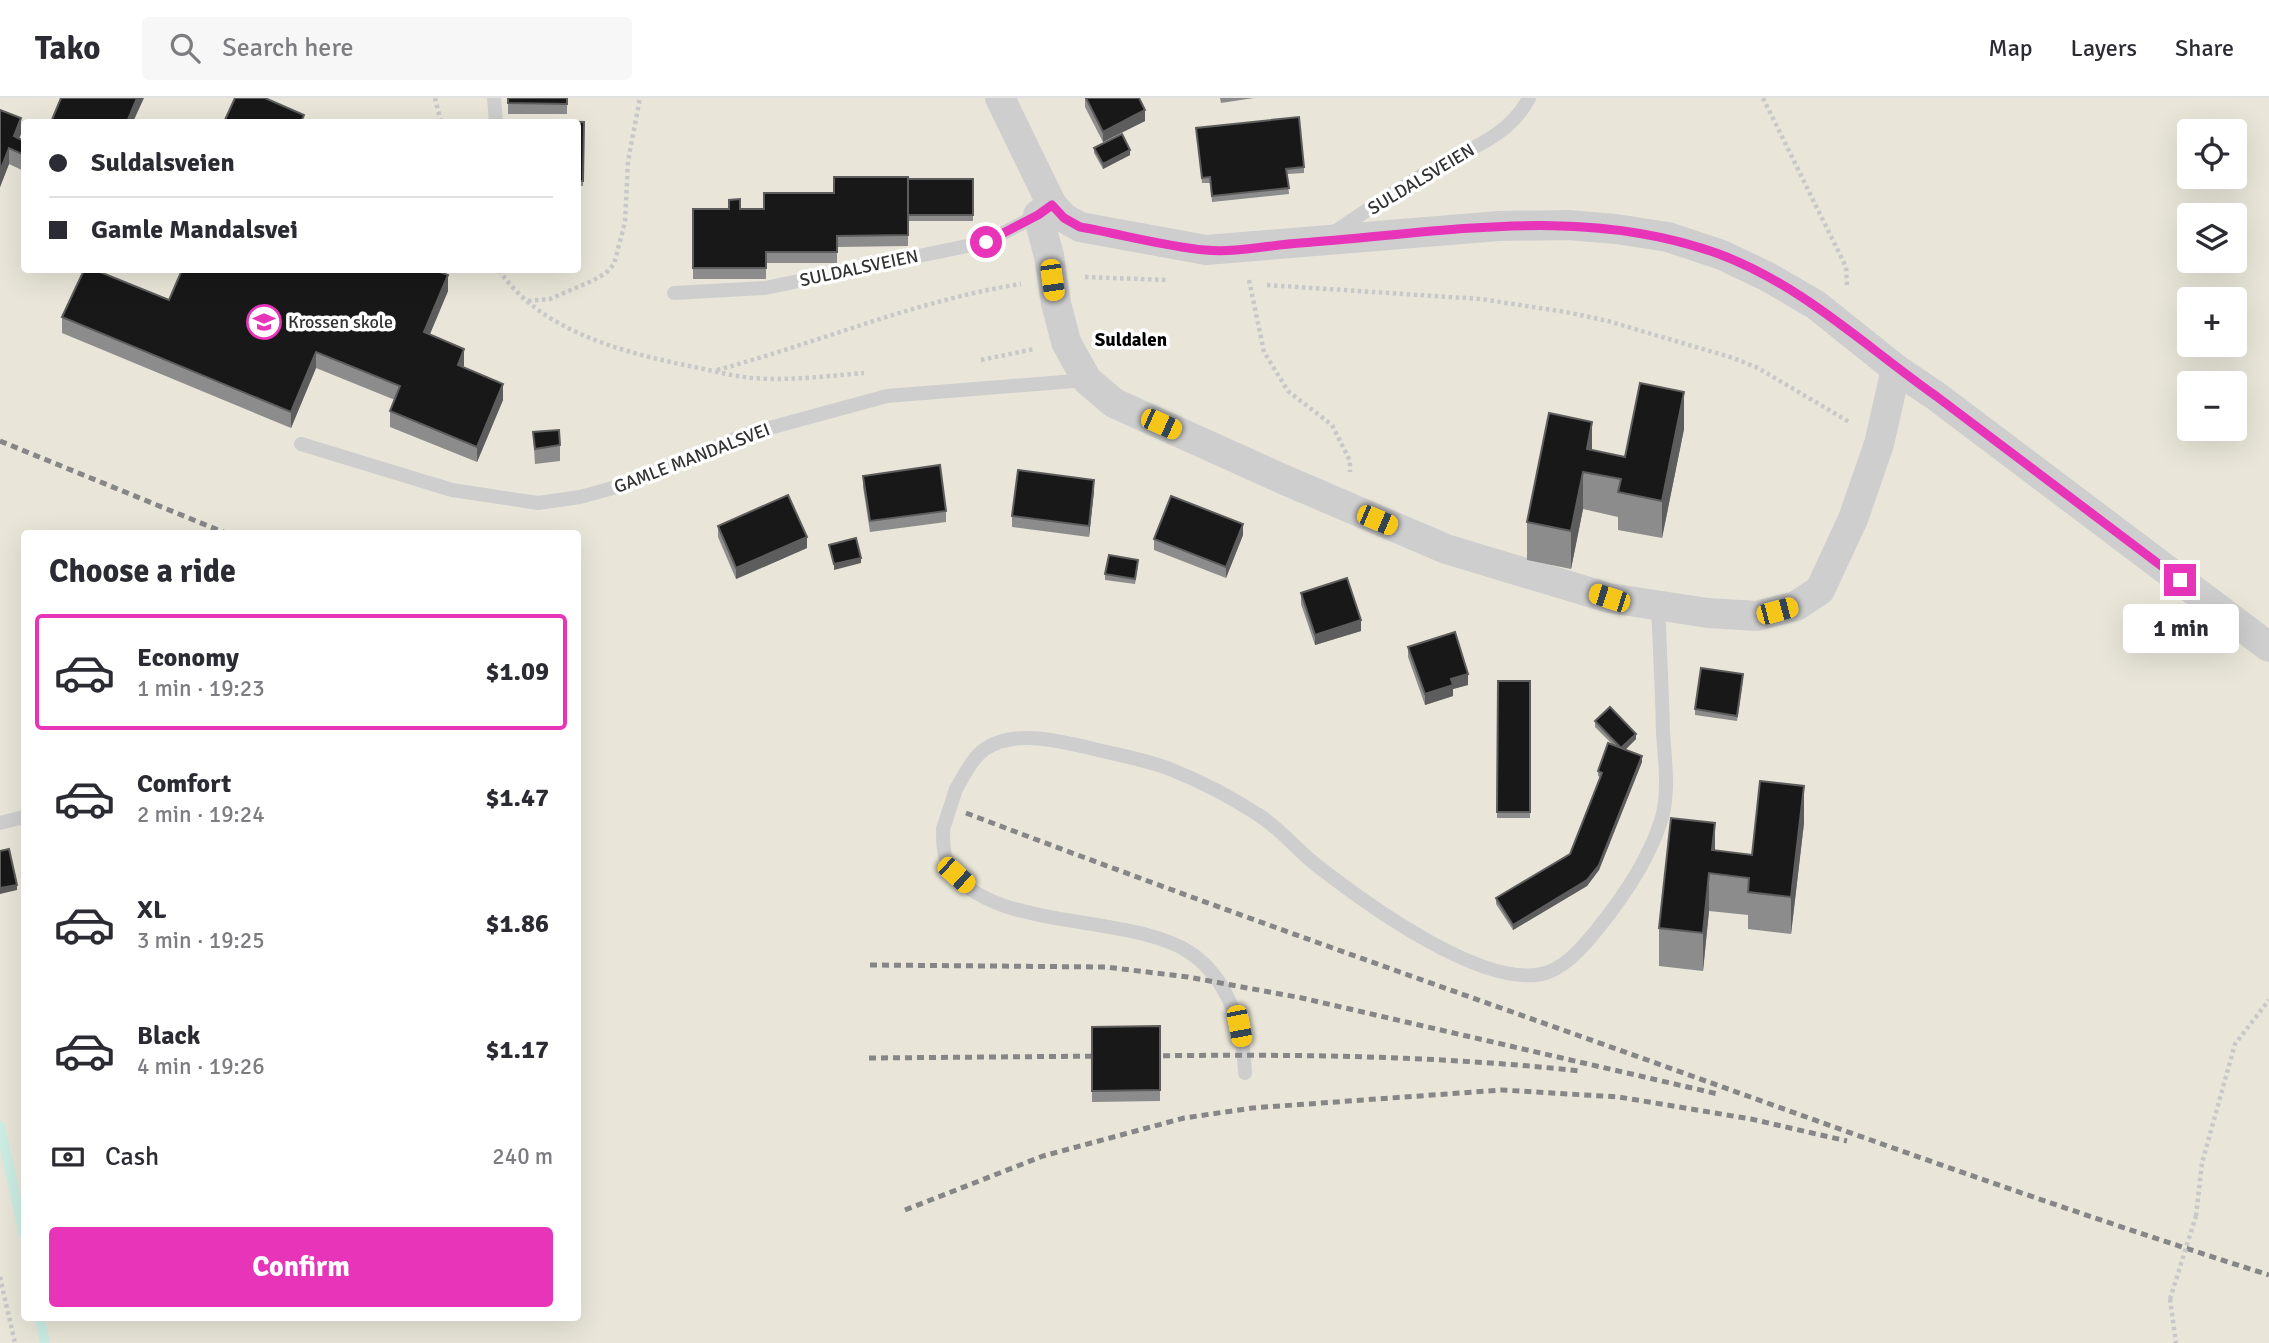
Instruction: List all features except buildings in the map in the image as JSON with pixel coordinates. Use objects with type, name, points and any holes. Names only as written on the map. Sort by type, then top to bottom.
[{"type":"street","name":"SULDALSVEIEN","points":[[1000,98],[1045,210],[1080,227],[1206,250],[1323,241]]},
{"type":"street","points":[[1045,210],[1056,303],[1066,342],[1087,380],[1114,403],[1446,549],[1609,598],[1658,607],[1757,616],[1796,606],[1820,590],[1853,519],[1879,444],[1896,369]]},
{"type":"street","points":[[1323,241],[1499,226],[1568,225],[1655,235],[1722,255],[1768,276],[1816,305],[1896,369],[1958,412],[2269,647]]},
{"type":"lane","points":[[494,98],[496,119]]},
{"type":"lane","name":"SULDALSVEIEN","points":[[1323,241],[1382,200],[1496,135],[1521,114],[1529,98]]},
{"type":"lane","name":"SULDALSVEIEN","points":[[674,293],[765,288],[986,242],[1045,210]]},
{"type":"lane","name":"GAMLE MANDALSVEI","points":[[301,444],[452,490],[538,503],[580,497],[620,486],[747,434],[887,396],[1087,380]]},
{"type":"lane","points":[[1245,1073],[1245,1055],[1239,1026],[1230,1002],[1199,959],[1186,950],[1134,931],[1012,908],[988,900],[971,889],[948,864],[943,846],[943,829],[956,789],[984,750],[1002,741],[1018,738],[1072,744],[1169,769],[1258,814],[1346,887],[1422,938],[1464,959],[1498,971],[1525,975],[1551,971],[1578,952],[1618,904],[1633,881],[1661,822],[1666,789],[1658,607]]},
{"type":"lane","points":[[0,823],[21,818]]},
{"type":"path","points":[[435,98],[440,119]]},
{"type":"path","points":[[528,301],[550,299],[592,281],[606,274],[614,264],[625,222],[628,161],[640,98]]},
{"type":"path","points":[[1763,98],[1846,267],[1850,332]]},
{"type":"path","points":[[1242,248],[1264,352],[1288,391],[1332,425],[1349,461],[1353,510]]},
{"type":"path","points":[[502,273],[528,301],[560,323],[602,343],[712,371],[779,353],[936,301],[986,289],[1024,284]]},
{"type":"path","points":[[1077,277],[1169,280]]},
{"type":"path","points":[[1267,285],[1480,299],[1608,321],[1758,368],[1844,418],[1879,444]]},
{"type":"path","points":[[2176,1343],[2170,1299],[2196,1216],[2202,1163],[2235,1044],[2269,1000]]},
{"type":"path","points":[[0,1277],[15,1343]]},
{"type":"shaded area","points":[[0,98],[2269,98],[2269,1343],[0,1343]]},
{"type":"waterway","points":[[0,1126],[21,1221]]},
{"type":"waterway","points":[[41,1321],[45,1343]]},
{"type":"railway","points":[[0,441],[218,530]]},
{"type":"railway","points":[[966,813],[1302,937],[1874,1141],[2269,1275]]},
{"type":"railway","points":[[870,965],[1106,967],[1188,977],[1302,998],[1718,1094]]},
{"type":"railway","points":[[869,1058],[1111,1056]]},
{"type":"railway","points":[[1139,1056],[1360,1057],[1580,1071]]},
{"type":"railway","points":[[905,1210],[1043,1156],[1184,1118],[1252,1108],[1502,1090],[1619,1097],[1751,1119],[1847,1141]]},
{"type":"place","name":"Krossen skole","points":[[264,322]]},
{"type":"district","name":"Suldalen","points":[[1131,340]]},
{"type":"route","points":[[986,242],[1052,205],[1073,225],[1206,250],[1499,226],[1568,225],[1668,237],[1722,255],[1768,276],[1816,305],[1896,369],[1936,396],[2180,580]]}]
